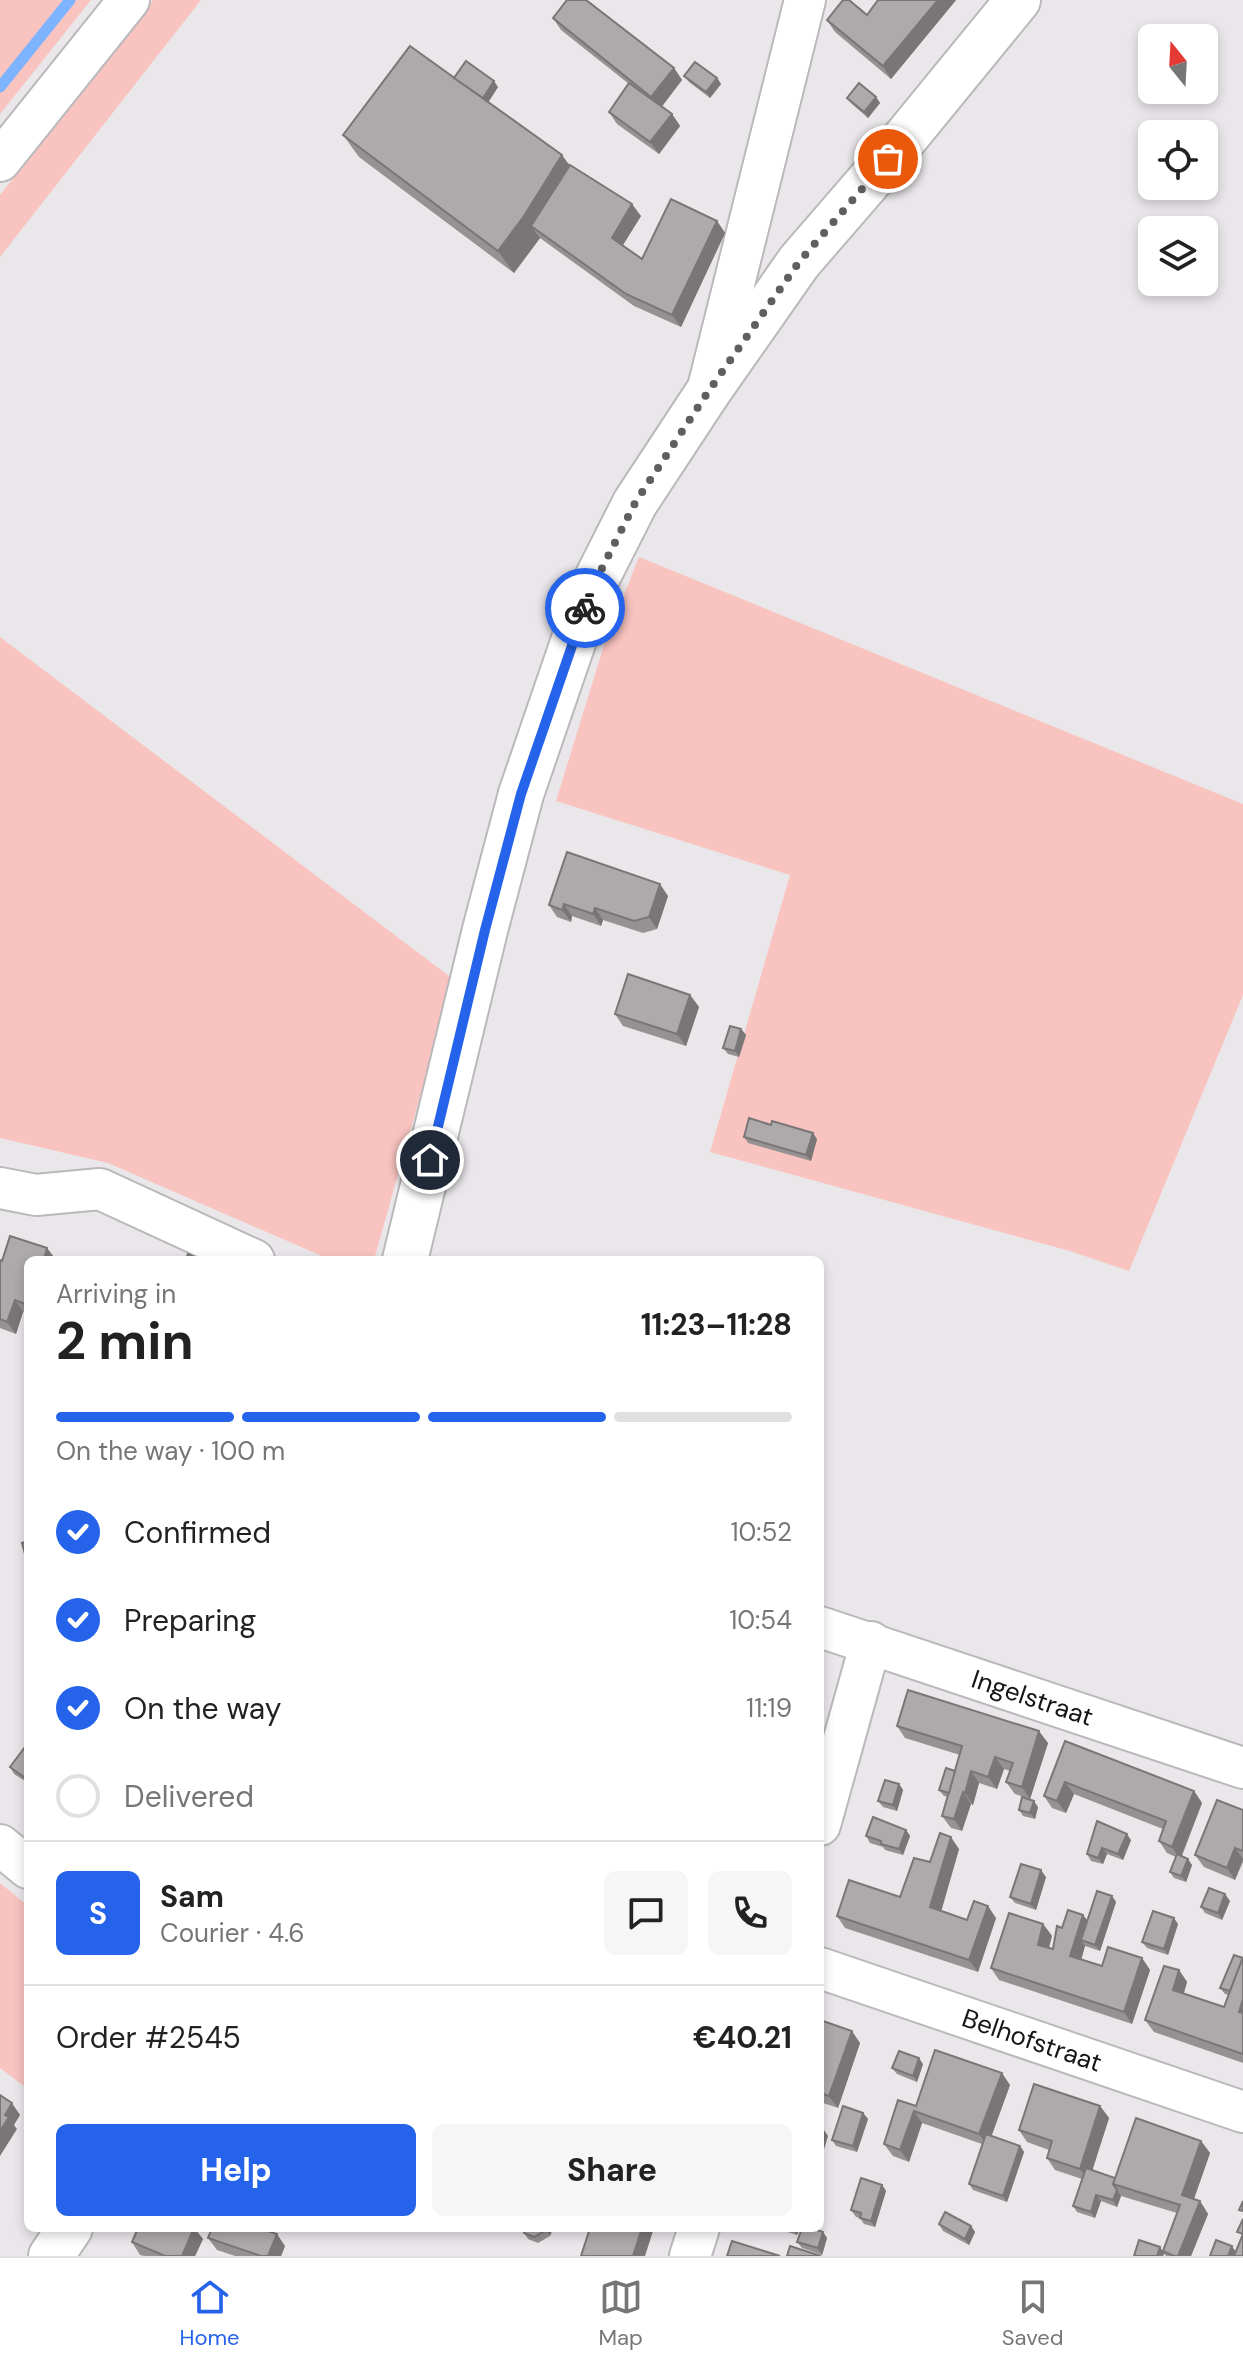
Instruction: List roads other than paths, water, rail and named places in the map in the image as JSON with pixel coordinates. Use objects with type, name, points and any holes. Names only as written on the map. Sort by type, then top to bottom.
[{"type":"street","points":[[0,161],[129,0]]},
{"type":"street","points":[[708,392],[805,0]]},
{"type":"street","points":[[406,1256],[517,809],[585,605],[635,503],[799,262],[1018,0]]},
{"type":"street","points":[[0,1188],[36,1195],[100,1189],[245,1256]]},
{"type":"street","name":"Ingelstraat","points":[[824,1628],[1243,1768]]},
{"type":"street","points":[[824,1811],[871,1642]]},
{"type":"street","points":[[0,1845],[24,1865]]},
{"type":"street","name":"Belhofstraat","points":[[824,1969],[1243,2112]]},
{"type":"street","points":[[51,2256],[67,2232]]},
{"type":"street","points":[[690,2256],[698,2232]]},
{"type":"waterway","points":[[0,87],[70,0]]}]
